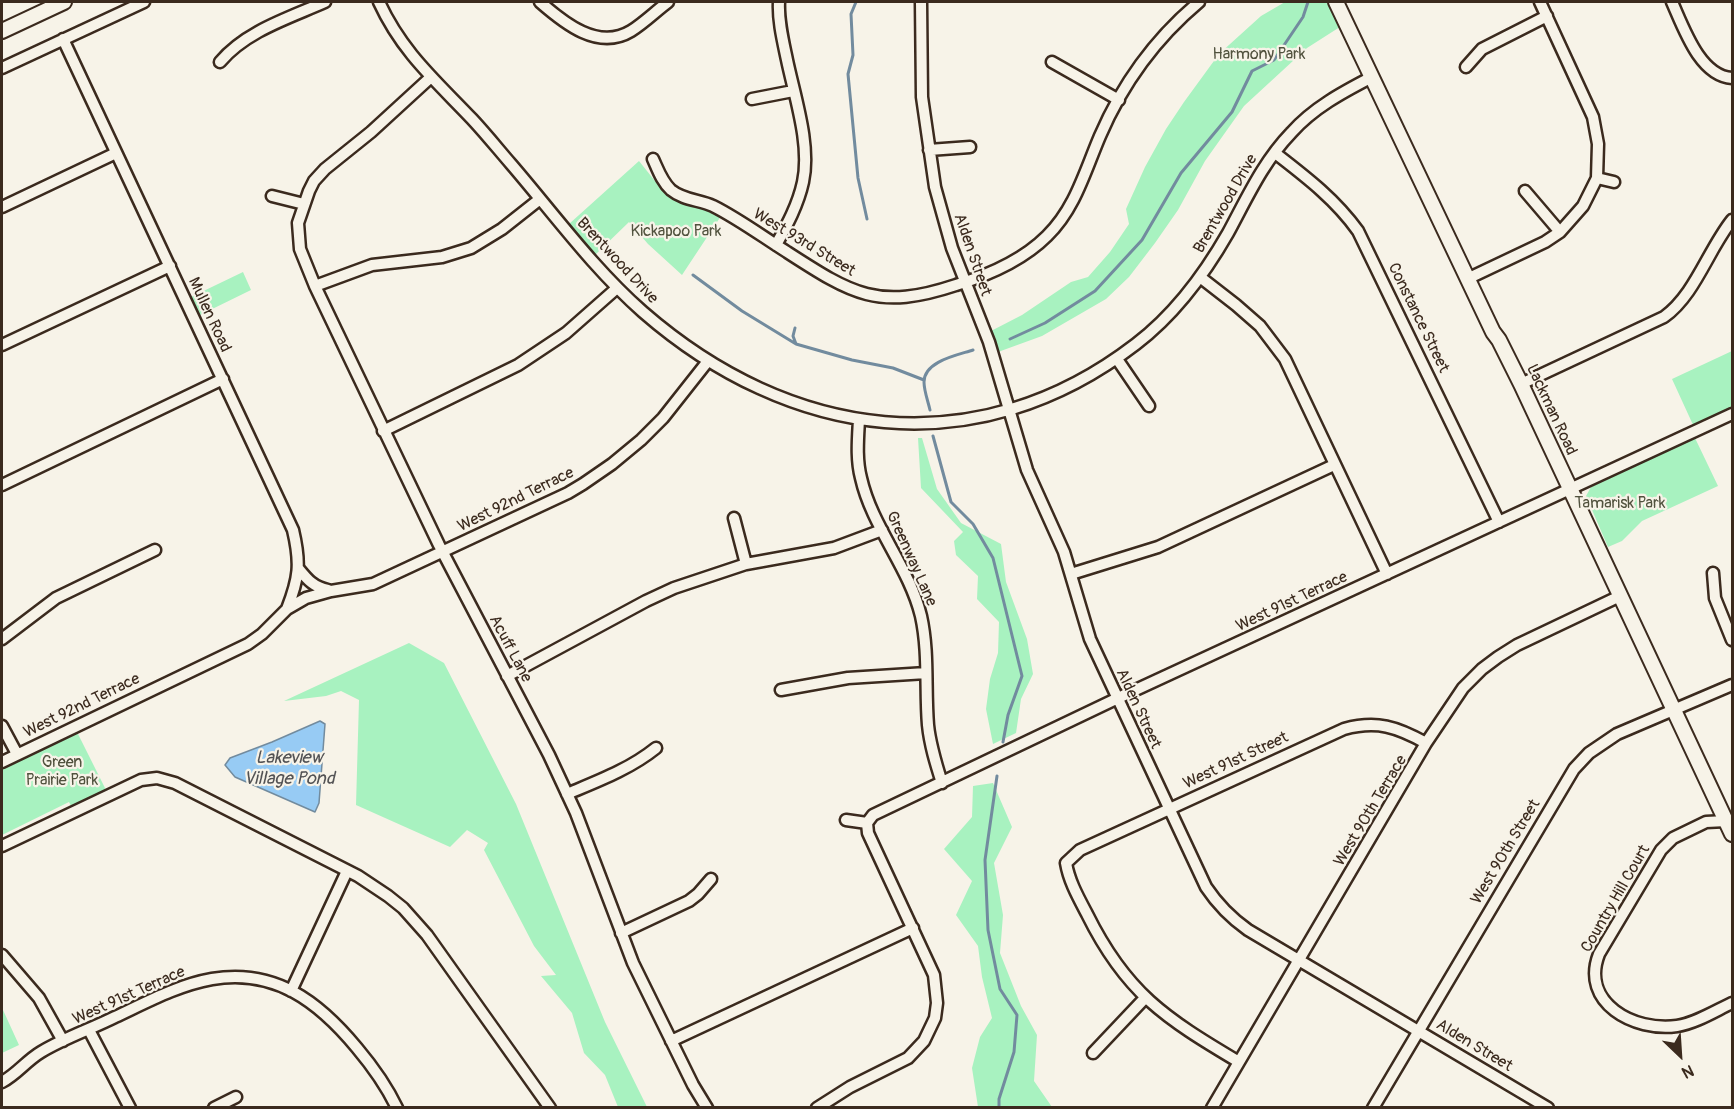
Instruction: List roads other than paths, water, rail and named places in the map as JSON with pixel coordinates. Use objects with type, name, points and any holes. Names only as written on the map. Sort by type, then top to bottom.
[{"type":"main road","points":[[2,31],[64,2]]},
{"type":"main road","name":"Lackman Road","points":[[1336,2],[1492,332],[1499,340],[1521,384],[1732,834]]},
{"type":"street","points":[[2,68],[144,2]]},
{"type":"street","points":[[220,62],[247,38],[325,2]]},
{"type":"street","name":"Brentwood Drive","points":[[379,2],[403,45],[473,120],[617,288],[666,331],[708,361],[784,399],[826,413],[900,423],[942,423],[974,419],[1008,410],[1068,388],[1117,359],[1163,320],[1200,277],[1261,172],[1291,132],[1325,103],[1372,77]]},
{"type":"street","points":[[540,2],[579,31],[598,38],[624,35],[668,2]]},
{"type":"street","points":[[776,245],[794,211],[804,180],[805,151],[783,42],[778,2]]},
{"type":"street","name":"Alden Street","points":[[921,2],[921,76],[929,150],[943,219],[988,342],[1027,470],[1058,537],[1090,639],[1198,874],[1218,904],[1248,930],[1548,1107]]},
{"type":"street","name":"West 93rd Street","points":[[653,159],[664,181],[677,195],[715,207],[848,289],[871,296],[905,298],[928,295],[1014,262],[1034,248],[1054,228],[1076,195],[1100,136],[1145,59],[1198,2]]},
{"type":"street","points":[[1467,279],[1545,242],[1560,232],[1583,206],[1597,178],[1598,144],[1593,117],[1540,2]]},
{"type":"street","points":[[1672,2],[1697,54],[1706,66],[1721,77],[1732,78]]},
{"type":"street","points":[[1466,67],[1482,49],[1547,16]]},
{"type":"street","name":"Mullen Road","points":[[63,39],[293,530],[297,546],[297,583],[287,609]]},
{"type":"street","points":[[1052,62],[1119,100]]},
{"type":"street","name":"Acuff Lane","points":[[431,77],[314,181],[298,223],[300,249],[383,431],[567,794],[644,987],[707,1107]]},
{"type":"street","points":[[752,99],[793,91]]},
{"type":"street","points":[[929,150],[970,147]]},
{"type":"street","points":[[2,207],[116,153]]},
{"type":"street","name":"Constance Street","points":[[1275,153],[1323,191],[1358,231],[1499,522]]},
{"type":"street","points":[[1597,178],[1614,182]]},
{"type":"street","points":[[1525,191],[1560,232]]},
{"type":"street","points":[[272,196],[304,204]]},
{"type":"street","points":[[315,286],[372,265],[442,257],[471,248],[495,234],[540,199]]},
{"type":"street","points":[[1521,384],[1664,317],[1677,308],[1732,220]]},
{"type":"street","points":[[2,345],[170,266]]},
{"type":"street","points":[[1200,277],[1246,313],[1274,343],[1294,377],[1387,574]]},
{"type":"street","points":[[383,431],[486,382],[528,359],[566,333],[617,288]]},
{"type":"street","points":[[1117,359],[1149,406]]},
{"type":"street","name":"West 92nd Terrace","points":[[2,762],[248,644],[262,634],[287,609],[306,598],[373,584],[568,493],[612,464],[641,440],[663,418],[708,361]]},
{"type":"street","points":[[2,485],[223,379]]},
{"type":"street","name":"West 91st Terrace","points":[[867,823],[873,815],[1116,699],[1732,414]]},
{"type":"street","name":"Greenway Lane","points":[[859,419],[857,456],[860,477],[868,501],[914,596],[920,615],[924,636],[931,744],[942,783]]},
{"type":"street","points":[[1071,574],[1158,547],[1334,465]]},
{"type":"street","points":[[734,518],[746,564]]},
{"type":"street","points":[[507,676],[646,601],[703,577],[746,564],[834,548],[882,530]]},
{"type":"street","points":[[2,639],[56,598],[154,550]]},
{"type":"street","points":[[298,568],[317,588],[331,591]]},
{"type":"street","points":[[1713,573],[1715,598],[1732,640]]},
{"type":"street","name":"West 90th Terrace","points":[[1212,1107],[1426,743],[1463,688],[1482,669],[1517,645],[1620,596]]},
{"type":"street","points":[[781,690],[848,678],[926,673]]},
{"type":"street","name":"West 90th Street","points":[[1372,1107],[1574,769],[1589,753],[1605,741],[1732,685]]},
{"type":"street","name":"West 91st Street","points":[[1145,998],[1123,974],[1099,938],[1068,876],[1066,863],[1080,850],[1344,729],[1370,724],[1388,726],[1405,731],[1426,743]]},
{"type":"street","points":[[2,726],[17,754]]},
{"type":"street","points":[[567,794],[639,761],[656,748]]},
{"type":"street","points":[[2,846],[141,780],[157,778],[183,786],[347,871],[388,896],[417,922],[550,1107]]},
{"type":"street","points":[[817,1107],[908,1058],[924,1041],[935,1018],[937,1003],[934,975],[868,833],[867,823],[846,820]]},
{"type":"street","name":"Country Hill Court","points":[[1726,821],[1706,822],[1673,837],[1661,850],[1599,954],[1595,963],[1594,976],[1596,987],[1609,1006],[1631,1019],[1652,1026],[1684,1025],[1732,1003]]},
{"type":"street","points":[[291,991],[347,871]]},
{"type":"street","points":[[621,933],[689,901],[711,879]]},
{"type":"street","points":[[672,1041],[913,928]]},
{"type":"street","points":[[2,955],[39,998],[63,1041]]},
{"type":"street","name":"West 91st Terrace","points":[[2,1082],[41,1052],[173,991],[214,979],[245,978],[269,982],[310,1001],[339,1027],[376,1071],[397,1107]]},
{"type":"street","points":[[1093,1053],[1145,998],[1171,1020],[1239,1062]]},
{"type":"street","points":[[89,1029],[130,1107]]},
{"type":"street","points":[[214,1107],[236,1097]]},
{"type":"water","name":"Lakeview Village Pond","points":[[320,721],[325,724],[319,803],[315,812],[235,777],[225,765],[230,758]]},
{"type":"waterway","points":[[856,2],[851,14],[853,55],[848,74],[858,178],[867,219]]},
{"type":"waterway","points":[[1010,339],[1045,323],[1095,291],[1142,240],[1181,173],[1232,112],[1252,71],[1274,60],[1303,17],[1308,2]]},
{"type":"waterway","points":[[693,275],[742,311],[796,344],[852,360],[893,368],[924,380]]},
{"type":"waterway","points":[[795,328],[793,336],[796,344]]},
{"type":"waterway","points":[[930,410],[925,392],[925,375],[943,360],[973,350]]},
{"type":"waterway","points":[[933,436],[951,502],[973,524],[993,558],[1022,676],[1008,715],[1003,742]]},
{"type":"waterway","points":[[997,776],[985,860],[988,930],[1000,989],[1017,1015],[1014,1052],[999,1099],[999,1108]]},
{"type":"park label","name":"Harmony Park","points":[[1259,55]]},
{"type":"park label","name":"Kickapoo Park","points":[[676,232]]},
{"type":"park label","name":"Tamarisk Park","points":[[1620,504]]},
{"type":"park label","name":"Green Prairie Park","points":[[62,772]]}]
